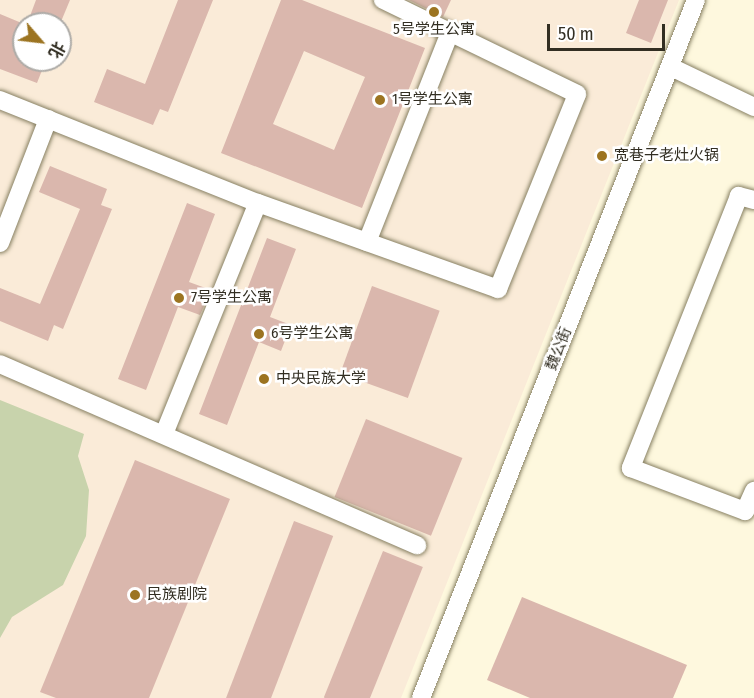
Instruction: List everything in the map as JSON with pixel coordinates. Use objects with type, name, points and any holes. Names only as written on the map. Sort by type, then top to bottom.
[{"type":"street","points":[[0,100],[258,203],[498,289],[577,94],[383,0]]},
{"type":"street","name":"魏公街","points":[[421,698],[696,0]]},
{"type":"street","points":[[367,242],[450,32]]},
{"type":"street","points":[[671,67],[754,107]]},
{"type":"street","points":[[0,243],[48,119]]},
{"type":"street","points":[[754,200],[739,196],[631,468],[745,511],[754,491]]},
{"type":"street","points":[[164,434],[258,203]]},
{"type":"street","points":[[0,364],[417,545]]},
{"type":"shaded area","name":"中央民族大学","points":[[0,0],[679,0],[401,698],[0,698]]},
{"type":"green space","points":[[0,400],[84,434],[78,456],[89,490],[86,536],[63,585],[12,617],[0,638]]},
{"type":"building","points":[[36,0],[70,0],[65,12],[32,12]]},
{"type":"building","points":[[178,0],[213,0],[168,112],[160,109],[153,125],[94,102],[107,69],[145,84]]},
{"type":"building","name":"1号学生公寓","points":[[281,0],[302,0],[425,48],[362,208],[221,153]],"holes":[[[304,51],[365,77],[334,150],[273,124]]]},
{"type":"building","name":"5号学生公寓","points":[[409,0],[451,0],[443,17]]},
{"type":"building","points":[[639,0],[668,0],[651,43],[626,33]]},
{"type":"building","points":[[0,14],[12,19],[12,72],[41,72],[37,83],[0,69]]},
{"type":"building","points":[[50,166],[107,189],[101,205],[112,209],[63,329],[54,325],[48,341],[0,321],[0,288],[40,304],[80,209],[39,192]]},
{"type":"building","name":"7号学生公寓","points":[[187,203],[215,214],[189,282],[211,290],[200,315],[178,307],[146,390],[118,379]]},
{"type":"building","name":"6号学生公寓","points":[[267,238],[296,249],[270,317],[291,325],[281,351],[259,342],[227,425],[199,414]]},
{"type":"building","points":[[372,286],[440,311],[408,398],[340,373]]},
{"type":"building","points":[[366,419],[462,458],[431,536],[335,497]]},
{"type":"building","name":"民族剧院","points":[[135,460],[230,499],[149,698],[56,698],[40,692]]},
{"type":"building","points":[[294,521],[333,536],[271,698],[226,698]]},
{"type":"building","points":[[383,551],[423,567],[370,698],[324,697]]},
{"type":"building","points":[[522,597],[687,665],[673,698],[530,698],[487,680]]},
{"type":"place","name":"5号学生公寓","points":[[434,12]]},
{"type":"place","name":"1号学生公寓","points":[[380,100]]},
{"type":"place","name":"宽巷子老灶火锅","points":[[602,156]]},
{"type":"place","name":"7号学生公寓","points":[[179,298]]},
{"type":"place","name":"6号学生公寓","points":[[259,334]]},
{"type":"place","name":"中央民族大学","points":[[264,379]]},
{"type":"place","name":"民族剧院","points":[[135,595]]}]
